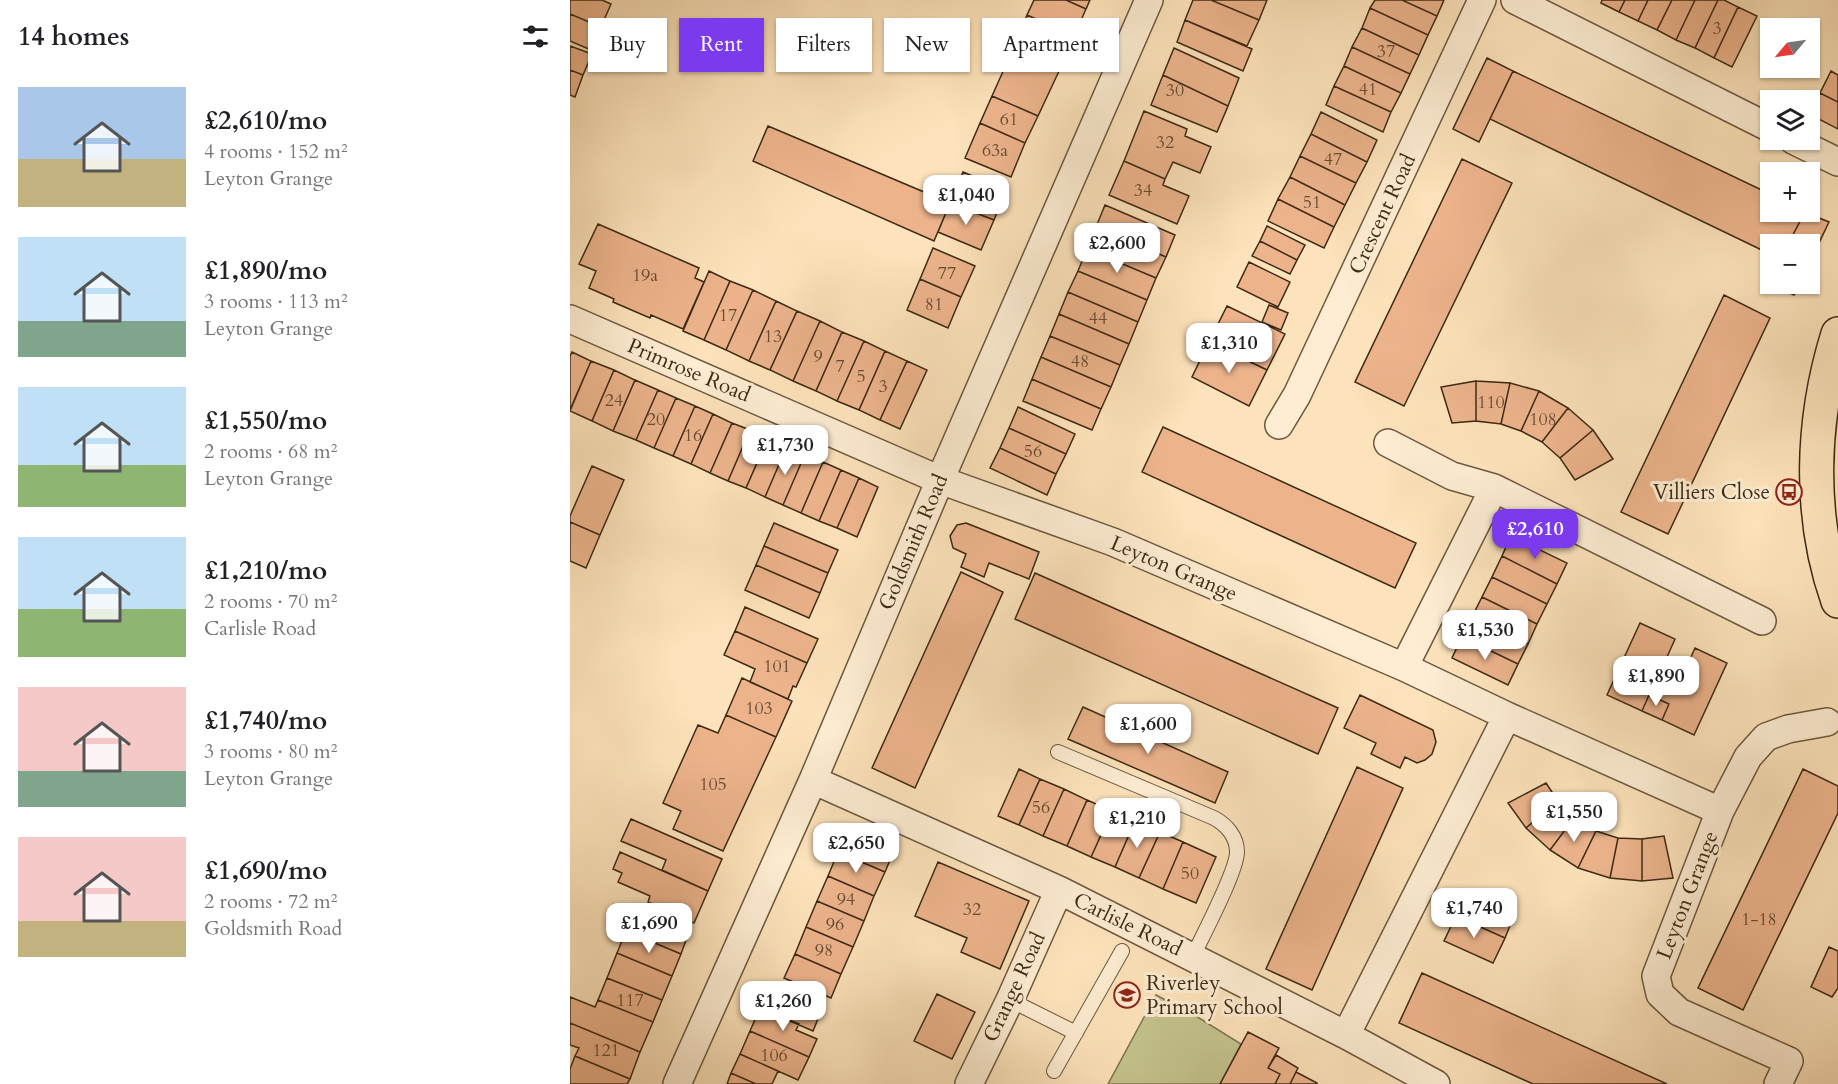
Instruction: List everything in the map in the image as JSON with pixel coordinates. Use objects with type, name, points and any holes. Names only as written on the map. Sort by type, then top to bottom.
[{"type":"main road","points":[[1838,334],[1823,397],[1816,477],[1824,553],[1838,601]]},
{"type":"street","name":"Goldsmith Road","points":[[677,1084],[813,780],[940,480],[1149,0]]},
{"type":"street","name":"Crescent Road","points":[[1279,425],[1297,395],[1482,0]]},
{"type":"street","points":[[1515,0],[1760,123]]},
{"type":"street","points":[[1813,150],[1838,162]]},
{"type":"street","name":"Primrose Road","points":[[570,320],[940,480]]},
{"type":"street","points":[[1388,443],[1452,476],[1494,488],[1762,621]]},
{"type":"street","name":"Leyton Grange","points":[[940,480],[1113,542],[1404,667],[1507,716],[1720,811],[1656,976],[1660,994],[1679,1012],[1783,1073]]},
{"type":"street","points":[[1404,667],[1494,488]]},
{"type":"street","points":[[1346,1035],[1507,716]]},
{"type":"street","points":[[1720,811],[1748,757],[1767,737],[1788,729],[1827,722]]},
{"type":"street","name":"Carlisle Road","points":[[813,780],[1059,890],[1193,956],[1436,1084]]},
{"type":"street","name":"Grange Road","points":[[969,1084],[1010,1000],[1059,890]]},
{"type":"lane","points":[[1058,752],[1215,818],[1230,831],[1236,844],[1234,865],[1193,956]]},
{"type":"lane","points":[[1054,1071],[1122,951]]},
{"type":"lane","points":[[1010,1000],[1076,1033]]},
{"type":"shaded area","points":[[1156,995],[1241,1044],[1220,1084],[1108,1084]]},
{"type":"building","points":[[570,0],[602,0],[611,4],[605,18],[588,18],[588,22],[570,14]]},
{"type":"building","points":[[1034,0],[1066,0],[1086,9],[1082,18],[1034,18],[1027,15]]},
{"type":"building","points":[[1066,0],[1090,0],[1086,9]]},
{"type":"building","points":[[1193,0],[1211,0],[1259,20],[1247,46],[1185,20]]},
{"type":"building","points":[[1211,0],[1267,0],[1259,20]]},
{"type":"building","points":[[1375,0],[1402,0],[1437,16],[1428,35],[1370,8]]},
{"type":"building","points":[[1402,0],[1444,0],[1437,16]]},
{"type":"building","points":[[1602,0],[1625,0],[1619,12],[1601,3]]},
{"type":"building","points":[[1625,0],[1648,0],[1638,21],[1619,12]]},
{"type":"building","points":[[1648,0],[1672,0],[1657,30],[1638,21]]},
{"type":"building","points":[[1672,0],[1695,0],[1676,40],[1657,30]]},
{"type":"building","points":[[1695,0],[1718,0],[1695,48],[1676,40]]},
{"type":"building","points":[[1718,0],[1724,0],[1738,7],[1714,58],[1695,48]]},
{"type":"building","points":[[1738,7],[1757,16],[1732,67],[1714,58]]},
{"type":"building","points":[[1370,8],[1428,35],[1419,55],[1362,28]]},
{"type":"building","points":[[570,14],[588,22],[588,49],[570,41]]},
{"type":"building","points":[[1185,20],[1252,49],[1243,71],[1177,42]]},
{"type":"building","points":[[1362,28],[1419,55],[1410,74],[1352,47]]},
{"type":"building","points":[[570,46],[588,53],[588,63],[583,75],[570,70]]},
{"type":"building","points":[[1352,47],[1410,74],[1401,93],[1344,66]]},
{"type":"building","points":[[1174,48],[1239,78],[1228,106],[1163,75]]},
{"type":"building","points":[[1487,58],[1513,71],[1479,142],[1453,129]]},
{"type":"building","points":[[1344,66],[1401,93],[1391,112],[1334,86]]},
{"type":"building","points":[[570,70],[583,75],[575,97],[570,95]]},
{"type":"building","points":[[1513,71],[1760,189],[1760,222],[1800,222],[1793,234],[1760,234],[1760,249],[1490,119]]},
{"type":"building","points":[[1831,71],[1838,75],[1838,102],[1820,93]]},
{"type":"building","points":[[1003,72],[1059,72],[1038,116],[992,96]]},
{"type":"building","points":[[1163,75],[1228,106],[1217,132],[1151,105]]},
{"type":"building","points":[[1334,86],[1391,112],[1383,132],[1326,105]]},
{"type":"building","points":[[1820,93],[1838,102],[1838,129],[1820,120]]},
{"type":"building","points":[[992,96],[1038,116],[1025,143],[980,123]]},
{"type":"building","points":[[1144,111],[1187,129],[1185,136],[1211,147],[1200,173],[1173,162],[1165,179],[1124,161]]},
{"type":"building","points":[[1321,112],[1377,140],[1367,162],[1311,134]]},
{"type":"building","points":[[980,123],[1025,143],[1011,177],[965,158]]},
{"type":"building","points":[[768,126],[950,203],[934,241],[753,161]]},
{"type":"building","points":[[1311,134],[1367,162],[1356,183],[1300,156]]},
{"type":"building","points":[[1300,156],[1356,183],[1345,205],[1290,177]]},
{"type":"building","points":[[1462,159],[1512,183],[1404,406],[1355,382]]},
{"type":"building","points":[[1124,161],[1165,179],[1163,185],[1189,196],[1177,224],[1109,195]]},
{"type":"building","points":[[963,172],[1006,190],[994,220],[950,203]]},
{"type":"building","points":[[1290,177],[1345,205],[1334,227],[1278,199]]},
{"type":"building","points":[[1278,199],[1334,227],[1324,248],[1268,221]]},
{"type":"building","points":[[950,203],[994,220],[981,250],[938,232]]},
{"type":"building","points":[[1105,205],[1175,235],[1166,257],[1096,227]]},
{"type":"building","points":[[1820,218],[1829,222],[1820,241],[1820,234],[1793,234],[1800,222],[1820,222]]},
{"type":"building","points":[[598,224],[699,268],[695,278],[704,282],[683,329],[613,302],[614,299],[589,288],[596,271],[579,264]]},
{"type":"building","points":[[1267,226],[1305,245],[1297,260],[1260,241]]},
{"type":"building","points":[[1096,227],[1166,257],[1156,278],[1087,249]]},
{"type":"building","points":[[1260,241],[1297,260],[1290,274],[1252,256]]},
{"type":"building","points":[[933,248],[975,266],[961,297],[920,279]]},
{"type":"building","points":[[1087,249],[1156,278],[1147,300],[1078,271]]},
{"type":"building","points":[[1249,262],[1290,282],[1278,307],[1237,287]]},
{"type":"building","points":[[709,271],[730,281],[704,340],[683,331]]},
{"type":"building","points":[[1078,271],[1147,300],[1138,322],[1068,292]]},
{"type":"building","points":[[920,279],[961,297],[948,328],[907,310]]},
{"type":"building","points":[[730,281],[753,290],[726,350],[704,340]]},
{"type":"building","points":[[753,290],[776,301],[749,361],[726,350]]},
{"type":"building","points":[[1068,292],[1138,322],[1129,344],[1059,314]]},
{"type":"building","points":[[1724,295],[1770,318],[1668,534],[1621,512]]},
{"type":"building","points":[[776,301],[797,311],[770,370],[749,361]]},
{"type":"building","points":[[1269,305],[1288,313],[1281,330],[1262,322]]},
{"type":"building","points":[[1227,306],[1285,334],[1267,370],[1209,342]]},
{"type":"building","points":[[797,311],[820,321],[793,381],[770,370]]},
{"type":"building","points":[[1059,314],[1129,344],[1120,365],[1050,336]]},
{"type":"building","points":[[820,321],[842,332],[816,391],[793,381]]},
{"type":"building","points":[[842,332],[864,341],[837,401],[816,391]]},
{"type":"building","points":[[1050,336],[1120,365],[1111,387],[1041,357]]},
{"type":"building","points":[[864,341],[885,351],[859,410],[837,401]]},
{"type":"building","points":[[1209,342],[1267,370],[1249,406],[1192,377]]},
{"type":"building","points":[[885,351],[907,361],[880,420],[859,410]]},
{"type":"building","points":[[572,352],[591,361],[570,410],[570,356]]},
{"type":"building","points":[[1041,357],[1111,387],[1101,409],[1032,379]]},
{"type":"building","points":[[591,361],[614,370],[592,421],[570,411]]},
{"type":"building","points":[[907,361],[927,370],[900,429],[880,420]]},
{"type":"building","points":[[614,370],[635,380],[613,431],[592,421]]},
{"type":"building","points":[[1032,379],[1101,409],[1092,430],[1023,401]]},
{"type":"building","points":[[635,380],[658,390],[636,440],[613,431]]},
{"type":"building","points":[[1476,381],[1476,421],[1452,423],[1441,387]]},
{"type":"building","points":[[1476,381],[1510,383],[1501,424],[1476,421]]},
{"type":"building","points":[[1510,383],[1539,391],[1521,431],[1501,424]]},
{"type":"building","points":[[658,390],[676,398],[654,448],[636,440]]},
{"type":"building","points":[[1539,391],[1568,408],[1542,442],[1521,431]]},
{"type":"building","points":[[676,398],[695,406],[673,456],[654,448]]},
{"type":"building","points":[[695,406],[713,414],[691,464],[673,456]]},
{"type":"building","points":[[1018,407],[1075,434],[1066,454],[1009,428]]},
{"type":"building","points":[[1568,408],[1593,430],[1560,458],[1542,442]]},
{"type":"building","points":[[713,414],[732,423],[710,473],[691,464]]},
{"type":"building","points":[[732,423],[750,430],[728,481],[710,473]]},
{"type":"building","points":[[1163,427],[1416,543],[1395,588],[1142,472]]},
{"type":"building","points":[[1009,428],[1066,454],[1056,474],[1000,448]]},
{"type":"building","points":[[750,430],[768,438],[746,488],[728,481]]},
{"type":"building","points":[[1593,430],[1613,459],[1575,480],[1560,458]]},
{"type":"building","points":[[768,438],[787,446],[765,497],[746,488]]},
{"type":"building","points":[[787,446],[805,454],[783,505],[765,497]]},
{"type":"building","points":[[1000,448],[1056,474],[1047,495],[990,468]]},
{"type":"building","points":[[805,454],[823,462],[801,513],[783,505]]},
{"type":"building","points":[[823,462],[841,470],[819,521],[801,513]]},
{"type":"building","points":[[592,466],[624,480],[600,535],[570,522],[570,516]]},
{"type":"building","points":[[841,470],[859,478],[837,528],[819,521]]},
{"type":"building","points":[[859,478],[878,487],[857,537],[837,528]]},
{"type":"building","points":[[570,522],[600,535],[586,568],[570,561]]},
{"type":"building","points":[[774,523],[838,550],[828,573],[764,546]]},
{"type":"building","points":[[966,523],[1039,552],[1029,579],[989,563],[984,577],[961,567],[966,554],[953,548],[950,536],[957,525]]},
{"type":"building","points":[[1511,536],[1567,563],[1557,584],[1502,556]]},
{"type":"building","points":[[764,546],[828,573],[820,593],[756,565]]},
{"type":"building","points":[[1502,556],[1557,584],[1547,604],[1492,577]]},
{"type":"building","points":[[756,565],[820,593],[809,618],[745,590]]},
{"type":"building","points":[[961,572],[1003,592],[915,788],[872,768]]},
{"type":"building","points":[[1035,573],[1338,708],[1318,754],[1015,619]]},
{"type":"building","points":[[1492,577],[1547,604],[1537,624],[1482,597]]},
{"type":"building","points":[[1482,597],[1537,624],[1528,644],[1472,617]]},
{"type":"building","points":[[745,607],[818,639],[807,663],[735,631]]},
{"type":"building","points":[[1472,617],[1528,644],[1518,664],[1462,637]]},
{"type":"building","points":[[1640,623],[1675,639],[1667,657],[1687,666],[1695,648],[1727,663],[1694,735],[1662,720],[1669,704],[1649,695],[1642,711],[1607,695]]},
{"type":"building","points":[[735,631],[807,663],[788,699],[750,682],[755,669],[724,655]]},
{"type":"building","points":[[1462,637],[1518,664],[1508,685],[1452,658]]},
{"type":"building","points":[[742,678],[792,701],[776,737],[726,715]]},
{"type":"building","points":[[1360,695],[1433,730],[1436,742],[1432,754],[1417,763],[1405,757],[1400,768],[1371,754],[1376,743],[1344,728]]},
{"type":"building","points":[[1649,695],[1669,704],[1662,720],[1642,711]]},
{"type":"building","points":[[1083,707],[1228,772],[1215,803],[1068,739]]},
{"type":"building","points":[[726,715],[776,737],[723,851],[673,829],[681,811],[663,803],[698,725],[718,733]]},
{"type":"building","points":[[1357,767],[1403,788],[1312,990],[1266,969]]},
{"type":"building","points":[[1019,769],[1040,779],[1019,825],[998,816]]},
{"type":"building","points":[[1803,769],[1838,786],[1838,813],[1743,1010],[1698,988]]},
{"type":"building","points":[[1040,779],[1064,789],[1043,836],[1019,825]]},
{"type":"building","points":[[1546,783],[1558,801],[1526,828],[1508,803]]},
{"type":"building","points":[[1064,789],[1087,800],[1067,846],[1043,836]]},
{"type":"building","points":[[1087,800],[1112,811],[1091,857],[1067,846]]},
{"type":"building","points":[[1558,801],[1574,818],[1550,850],[1526,828]]},
{"type":"building","points":[[1112,811],[1135,821],[1115,867],[1091,857]]},
{"type":"building","points":[[1574,818],[1596,831],[1578,868],[1550,850]]},
{"type":"building","points":[[631,819],[722,859],[708,891],[662,870],[666,860],[621,841]]},
{"type":"building","points":[[1135,821],[1160,832],[1139,878],[1115,867]]},
{"type":"building","points":[[848,828],[895,848],[885,872],[838,852]]},
{"type":"building","points":[[1596,831],[1618,838],[1610,878],[1578,868]]},
{"type":"building","points":[[1160,832],[1183,842],[1163,889],[1139,878]]},
{"type":"building","points":[[1664,836],[1673,878],[1642,881],[1642,839]]},
{"type":"building","points":[[1618,838],[1642,839],[1642,881],[1610,878]]},
{"type":"building","points":[[1183,842],[1216,857],[1196,903],[1163,889]]},
{"type":"building","points":[[620,852],[708,891],[694,923],[648,902],[650,896],[618,882],[622,873],[613,869]]},
{"type":"building","points":[[838,852],[885,872],[874,896],[828,876]]},
{"type":"building","points":[[938,862],[1029,901],[1000,969],[961,952],[967,938],[915,916]]},
{"type":"building","points":[[828,876],[874,896],[864,921],[817,901]]},
{"type":"building","points":[[1467,891],[1515,913],[1505,938],[1456,916]]},
{"type":"building","points":[[817,901],[864,921],[853,947],[806,927]]},
{"type":"building","points":[[636,907],[690,929],[681,954],[626,931]]},
{"type":"building","points":[[1456,916],[1505,938],[1493,963],[1444,941]]},
{"type":"building","points":[[806,927],[853,947],[841,974],[795,954]]},
{"type":"building","points":[[626,931],[681,954],[672,976],[617,953]]},
{"type":"building","points":[[1829,947],[1838,951],[1838,988],[1832,997],[1811,987]]},
{"type":"building","points":[[617,953],[672,976],[662,1000],[607,978]]},
{"type":"building","points":[[795,954],[841,974],[831,998],[784,978]]},
{"type":"building","points":[[1422,973],[1667,1084],[1533,1084],[1399,1023]]},
{"type":"building","points":[[607,978],[662,1000],[653,1022],[598,1000]]},
{"type":"building","points":[[770,986],[822,1009],[813,1031],[760,1008]]},
{"type":"building","points":[[937,994],[975,1012],[952,1059],[914,1041]]},
{"type":"building","points":[[570,997],[595,1007],[598,1000],[653,1022],[640,1052],[570,1023]]},
{"type":"building","points":[[760,1008],[799,1024],[796,1030],[817,1039],[809,1057],[750,1031]]},
{"type":"building","points":[[570,1023],[640,1052],[630,1079],[575,1056],[579,1048],[570,1045]]},
{"type":"building","points":[[750,1031],[809,1057],[798,1080],[740,1054]]},
{"type":"building","points":[[1248,1032],[1279,1048],[1268,1068],[1280,1074],[1275,1084],[1220,1084]]},
{"type":"building","points":[[740,1054],[778,1071],[772,1084],[756,1084],[731,1073]]},
{"type":"building","points":[[1276,1055],[1298,1068],[1290,1084],[1275,1084],[1280,1074],[1268,1068]]},
{"type":"building","points":[[575,1056],[630,1079],[627,1084],[570,1084],[570,1069]]},
{"type":"building","points":[[1296,1072],[1317,1083],[1317,1084],[1290,1084]]},
{"type":"building","points":[[731,1073],[756,1084],[727,1084]]},
{"type":"place","name":"Villiers Close","points":[[1789,492]]},
{"type":"place","name":"Riverley Primary School","points":[[1127,995]]}]
